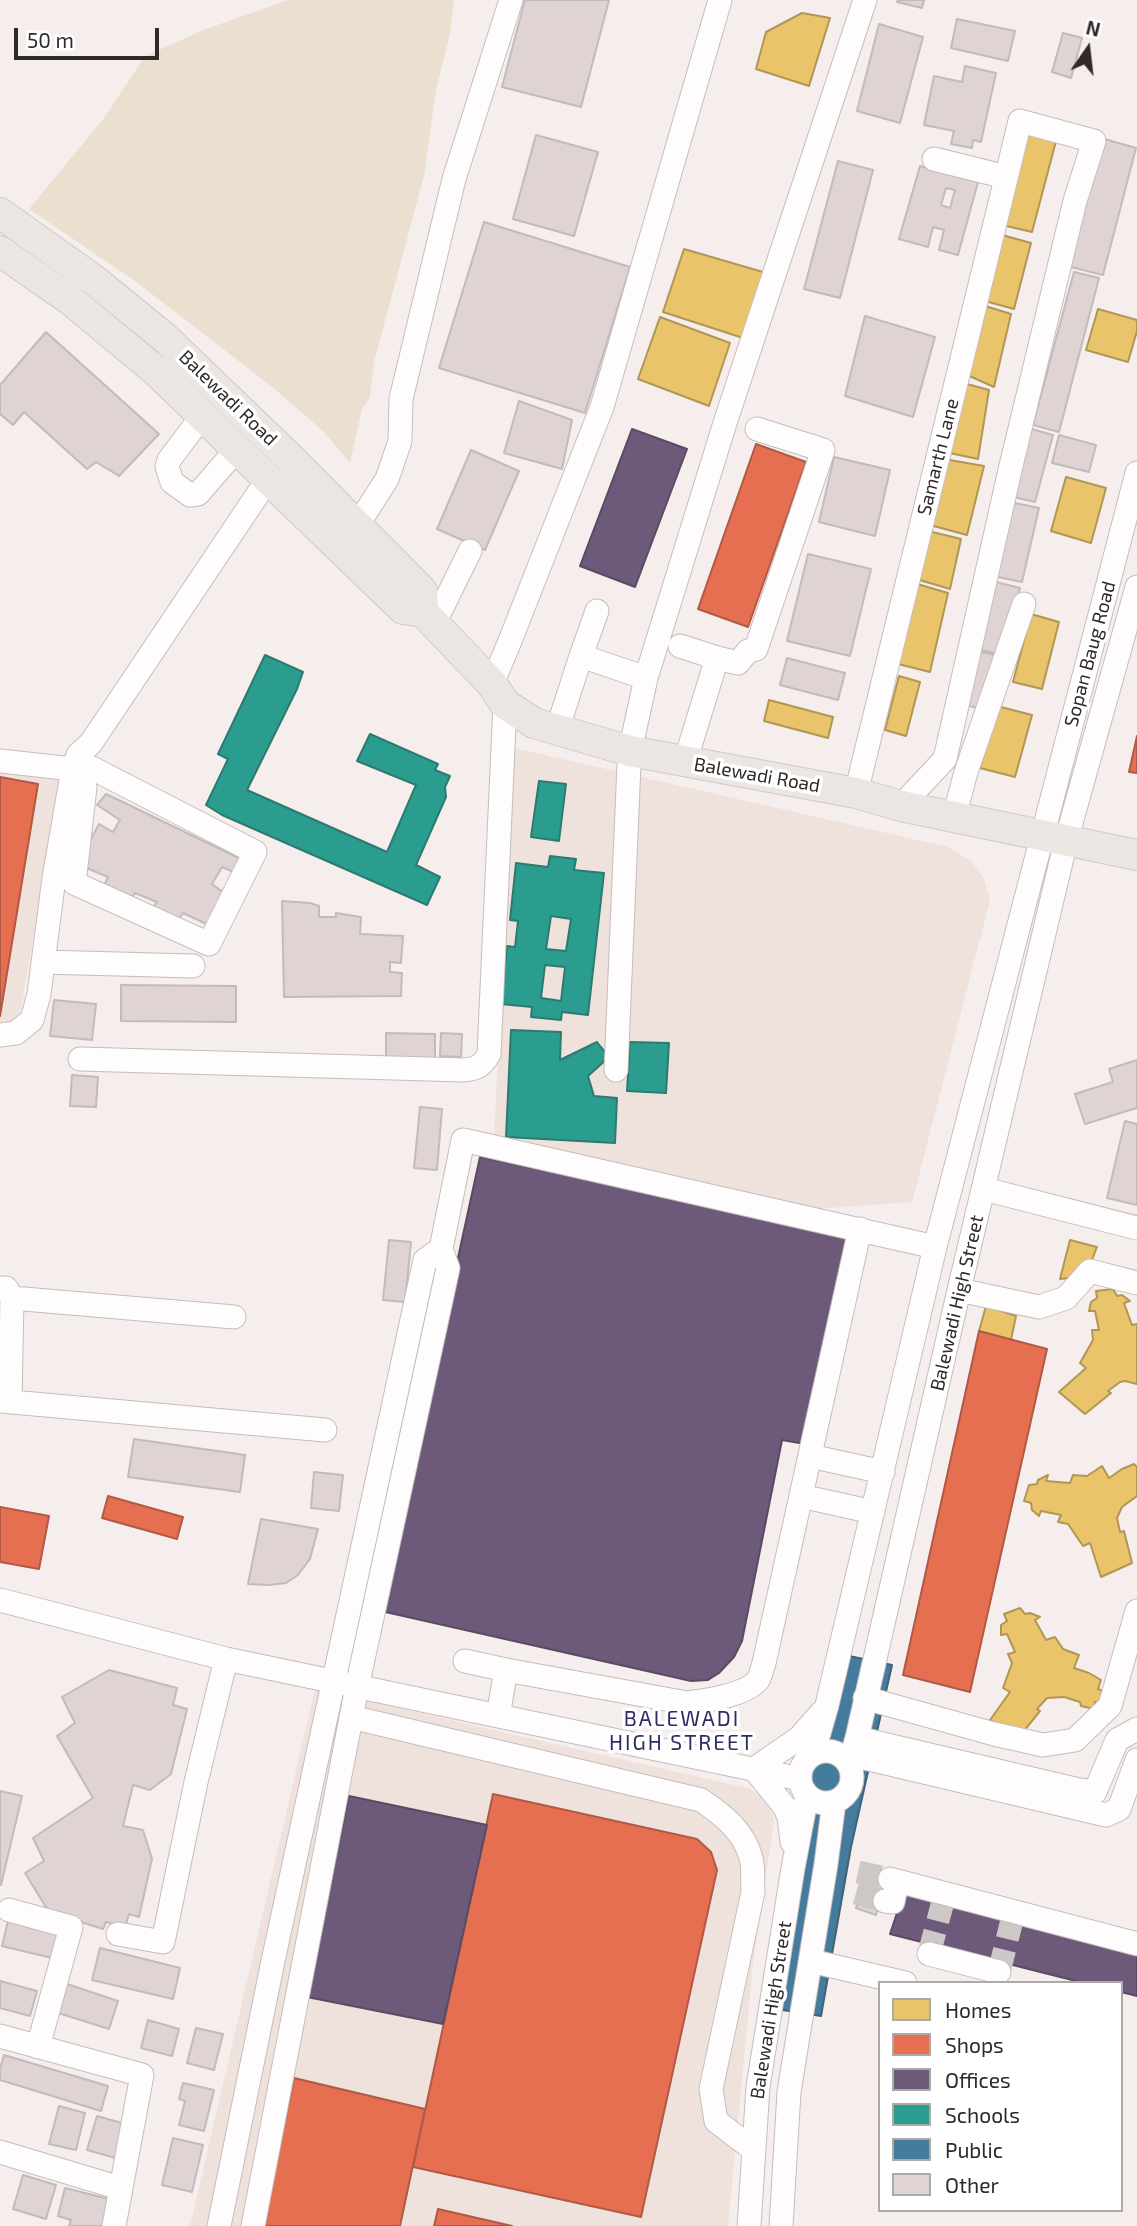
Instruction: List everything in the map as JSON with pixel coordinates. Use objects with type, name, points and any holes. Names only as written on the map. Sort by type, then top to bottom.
[{"type":"main road","name":"Balewadi Road","points":[[0,213],[94,280],[165,338],[290,458],[422,591],[428,618]]},
{"type":"main road","name":"Balewadi Road","points":[[0,251],[85,311],[156,371],[403,609],[428,618],[498,694],[534,723],[629,751],[856,793],[901,806],[1137,855]]},
{"type":"street","points":[[358,526],[387,479],[400,441],[401,399],[454,179],[510,0]]},
{"type":"street","points":[[80,1059],[463,1070],[476,1069],[484,1063],[489,1054],[498,694],[510,641],[601,407],[720,0]]},
{"type":"street","points":[[616,1070],[629,751],[646,678],[725,423],[865,0]]},
{"type":"street","name":"Samarth Lane","points":[[856,793],[1020,121],[1094,141],[1076,201],[1010,470],[945,759],[901,806]]},
{"type":"street","points":[[934,159],[1006,177]]},
{"type":"street","points":[[203,415],[169,460],[167,467],[172,482],[190,495],[198,494],[237,449]]},
{"type":"street","points":[[680,646],[738,663],[748,651],[756,649],[823,450],[757,429]]},
{"type":"street","name":"Sopan Baug Road","points":[[1054,838],[1137,473]]},
{"type":"street","points":[[0,1035],[16,1033],[32,1020],[81,768],[91,743],[268,479]]},
{"type":"street","points":[[428,618],[470,551]]},
{"type":"street","name":"Sopan Baug Road","points":[[1054,838],[1137,587]]},
{"type":"street","points":[[954,817],[966,772],[1024,604]]},
{"type":"street","points":[[557,730],[597,611]]},
{"type":"street","points":[[581,656],[646,678]]},
{"type":"street","points":[[685,762],[717,658]]},
{"type":"street","points":[[0,761],[81,768],[255,852],[209,944],[74,883],[82,808],[81,768]]},
{"type":"street","name":"Balewadi High Street","points":[[853,1753],[984,1189],[1054,838]]},
{"type":"street","name":"Balewadi High Street","points":[[813,1755],[828,1705],[935,1247],[1054,838]]},
{"type":"street","points":[[43,962],[193,967]]},
{"type":"street","points":[[253,2226],[357,1687],[353,1652],[425,1260],[441,1250],[463,1140],[935,1247]]},
{"type":"street","points":[[984,1189],[1137,1228]]},
{"type":"street","points":[[465,1661],[687,1703],[736,1693],[758,1680],[764,1663],[860,1228]]},
{"type":"street","points":[[959,1290],[1039,1307],[1066,1298],[1090,1271],[1126,1278],[1137,1283]]},
{"type":"street","points":[[234,1317],[6,1293],[5,1401],[325,1430]]},
{"type":"street","points":[[810,1456],[883,1472]]},
{"type":"street","points":[[801,1496],[873,1512]]},
{"type":"street","points":[[0,1600],[226,1659],[754,1769],[803,1787],[819,1802],[841,1798],[850,1786],[853,1753]]},
{"type":"street","points":[[865,1698],[1044,1745],[1075,1740],[1110,1706],[1137,1611]]},
{"type":"street","points":[[219,2226],[334,1682],[353,1652]]},
{"type":"street","points":[[118,1934],[163,1942],[196,1782],[226,1659]]},
{"type":"street","points":[[498,1716],[506,1670]]},
{"type":"street","points":[[754,1769],[799,1738],[816,1722],[828,1705]]},
{"type":"street","points":[[351,1717],[701,1800],[724,1816],[740,1832],[751,1859],[753,1892],[711,2089],[716,2121],[754,2150]]},
{"type":"street","points":[[1095,1792],[1137,1729]]},
{"type":"street","points":[[803,1787],[803,1765],[813,1755],[821,1752],[853,1753],[1095,1792],[1114,1812]]},
{"type":"street","points":[[853,1753],[1106,1815],[1119,1808],[1137,1760]]},
{"type":"street","points":[[754,1769],[789,1817],[793,1868]]},
{"type":"street","name":"Balewadi High Street","points":[[749,2226],[758,2087],[793,1868],[803,1787]]},
{"type":"street","name":"Balewadi High Street","points":[[781,2226],[789,2092],[834,1801]]},
{"type":"street","points":[[891,1887],[1137,1944]]},
{"type":"street","points":[[9,1910],[71,1927],[38,2047]]},
{"type":"street","points":[[929,1954],[999,1972]]},
{"type":"street","points":[[811,1961],[896,1981]]},
{"type":"street","points":[[273,1962],[303,1968]]},
{"type":"street","points":[[0,2036],[142,2075],[114,2226]]},
{"type":"street","points":[[0,2152],[120,2189]]},
{"type":"shaded area","points":[[288,0],[454,0],[450,34],[436,90],[424,176],[374,362],[370,397],[362,409],[350,463],[324,432],[271,386],[135,281],[29,209],[104,118],[145,56],[206,29]]},
{"type":"shaded area","points":[[514,748],[948,847],[971,861],[984,879],[990,900],[912,1202],[489,1232]]},
{"type":"shaded area","points":[[0,750],[64,763],[15,1043],[0,1042]]},
{"type":"shaded area","points":[[315,1689],[751,1789],[770,1804],[774,1821],[753,1964],[728,2226],[190,2226]]},
{"type":"building: Homes","points":[[802,13],[830,18],[809,86],[756,69],[766,32]]},
{"type":"building: Homes","points":[[1026,133],[1056,141],[1032,232],[1002,225]]},
{"type":"building: Homes","points":[[1002,235],[1031,243],[1014,309],[985,301]]},
{"type":"building: Homes","points":[[684,249],[763,272],[743,338],[663,312]]},
{"type":"building: Homes","points":[[982,305],[1011,314],[994,387],[965,374]]},
{"type":"building: Homes","points":[[1098,309],[1137,320],[1137,331],[1128,362],[1086,350]]},
{"type":"building: Homes","points":[[660,317],[730,343],[709,406],[638,379]]},
{"type":"building: Homes","points":[[967,384],[989,390],[978,459],[945,452]]},
{"type":"building: Homes","points":[[944,459],[984,466],[967,535],[926,524]]},
{"type":"building: Homes","points":[[1066,477],[1106,488],[1091,543],[1051,531]]},
{"type":"building: Homes","points":[[928,531],[961,539],[950,589],[916,579]]},
{"type":"building: Homes","points":[[914,583],[948,593],[930,672],[898,664]]},
{"type":"building: Homes","points":[[1031,614],[1059,622],[1042,689],[1013,682]]},
{"type":"building: Homes","points":[[899,676],[920,682],[906,736],[885,730]]},
{"type":"building: Homes","points":[[769,700],[833,717],[828,738],[764,721]]},
{"type":"building: Homes","points":[[997,706],[1032,715],[1015,777],[980,768]]},
{"type":"building: Homes","points":[[1070,1240],[1097,1247],[1088,1270],[1080,1277],[1060,1279]]},
{"type":"building: Homes","points":[[1113,1289],[1117,1296],[1122,1295],[1130,1301],[1124,1303],[1132,1325],[1137,1324],[1137,1384],[1120,1382],[1085,1414],[1059,1392],[1086,1368],[1080,1363],[1093,1340],[1092,1330],[1099,1330],[1095,1311],[1089,1311],[1091,1302],[1097,1298],[1096,1291]]},
{"type":"building: Homes","points":[[986,1306],[1016,1316],[1011,1340],[979,1331]]},
{"type":"building: Homes","points":[[1134,1464],[1137,1467],[1137,1496],[1122,1507],[1117,1518],[1120,1532],[1124,1531],[1132,1563],[1101,1577],[1090,1543],[1083,1546],[1068,1524],[1058,1522],[1061,1515],[1041,1511],[1039,1516],[1032,1510],[1031,1503],[1024,1501],[1029,1485],[1037,1484],[1038,1480],[1048,1475],[1046,1481],[1070,1483],[1073,1475],[1087,1476],[1102,1466],[1109,1478]]},
{"type":"building: Homes","points":[[1020,1608],[1025,1614],[1040,1617],[1035,1620],[1046,1640],[1055,1637],[1063,1649],[1079,1655],[1074,1668],[1101,1680],[1098,1689],[1103,1691],[1101,1704],[1095,1702],[1094,1709],[1064,1697],[1047,1698],[1019,1737],[990,1720],[1010,1692],[1003,1688],[1012,1663],[1008,1654],[1015,1652],[1007,1634],[1001,1635],[1001,1625],[1007,1621],[1004,1614]]},
{"type":"building: Shops","points":[[756,444],[806,462],[748,627],[698,609]]},
{"type":"building: Shops","points":[[1137,736],[1137,773],[1129,772]]},
{"type":"building: Shops","points":[[0,777],[38,784],[0,1016]]},
{"type":"building: Shops","points":[[979,1331],[1047,1349],[970,1692],[903,1675]]},
{"type":"building: Shops","points":[[108,1496],[183,1517],[177,1539],[102,1518]]},
{"type":"building: Shops","points":[[0,1507],[49,1516],[39,1569],[0,1562]]},
{"type":"building: Shops","points":[[493,1794],[697,1839],[711,1852],[717,1870],[641,2217],[413,2167]]},
{"type":"building: Shops","points":[[294,2078],[425,2109],[400,2226],[263,2226]]},
{"type":"building: Shops","points":[[438,2209],[512,2226],[434,2226]]},
{"type":"building: Offices","points":[[632,429],[687,449],[635,587],[580,566]]},
{"type":"building: Offices","points":[[480,1157],[848,1234],[805,1444],[782,1440],[742,1641],[734,1657],[708,1680],[691,1681],[381,1611]]},
{"type":"building: Offices","points":[[349,1796],[487,1825],[443,2024],[307,1997]]},
{"type":"building: Offices","points":[[904,1892],[1137,1950],[1137,1996],[1123,1992],[1123,1981],[1076,1981],[890,1934]]},
{"type":"building: Schools","points":[[265,655],[303,672],[247,790],[387,852],[416,785],[357,761],[370,734],[438,764],[435,770],[450,776],[445,787],[446,797],[416,865],[440,877],[427,905],[222,815],[206,805],[228,759],[218,754]]},
{"type":"building: Schools","points":[[539,781],[566,784],[559,841],[531,837]]},
{"type":"building: Schools","points":[[550,856],[576,859],[574,870],[604,873],[588,1015],[562,1012],[561,1020],[531,1017],[532,1007],[501,1004],[507,946],[515,947],[518,921],[510,920],[516,863],[548,867]],"holes":[[[551,916],[571,919],[566,951],[546,949]],[[545,965],[565,967],[561,1001],[541,998]]]},
{"type":"building: Schools","points":[[511,1030],[561,1032],[560,1060],[597,1042],[609,1057],[588,1076],[594,1096],[617,1098],[615,1143],[506,1137]]},
{"type":"building: Schools","points":[[630,1042],[669,1043],[666,1093],[627,1091]]},
{"type":"building: Public","points":[[835,1653],[892,1665],[851,1847],[821,2016],[763,2007],[793,1836]]},
{"type":"building: Other","points":[[525,0],[609,0],[581,107],[502,87]]},
{"type":"building: Other","points":[[924,0],[922,8],[897,2]]},
{"type":"building: Other","points":[[957,19],[1015,31],[1008,61],[951,48]]},
{"type":"building: Other","points":[[879,24],[923,37],[900,123],[857,111]]},
{"type":"building: Other","points":[[1063,33],[1082,38],[1071,78],[1052,72]]},
{"type":"building: Other","points":[[965,66],[996,73],[981,142],[973,140],[972,148],[951,144],[954,131],[924,125],[934,76],[962,82]]},
{"type":"building: Other","points":[[536,135],[598,152],[574,236],[513,219]]},
{"type":"building: Other","points":[[1101,138],[1136,148],[1103,275],[1067,266]]},
{"type":"building: Other","points":[[838,161],[873,170],[840,298],[804,289]]},
{"type":"building: Other","points":[[920,166],[978,182],[958,255],[939,250],[944,230],[933,227],[928,247],[899,239]],"holes":[[[946,188],[955,190],[950,208],[941,205]]]},
{"type":"building: Other","points":[[484,222],[630,267],[585,413],[439,368]]},
{"type":"building: Other","points":[[1074,272],[1099,278],[1059,432],[1033,425]]},
{"type":"building: Other","points":[[865,316],[935,337],[913,417],[845,396]]},
{"type":"building: Other","points":[[46,332],[159,434],[119,476],[96,462],[87,469],[24,412],[13,425],[0,414],[0,385]]},
{"type":"building: Other","points":[[519,401],[572,420],[562,469],[504,453]]},
{"type":"building: Other","points":[[1028,428],[1053,435],[1035,502],[1009,496]]},
{"type":"building: Other","points":[[1059,435],[1096,445],[1089,472],[1052,463]]},
{"type":"building: Other","points":[[471,450],[519,471],[485,550],[437,529]]},
{"type":"building: Other","points":[[834,457],[890,470],[875,536],[819,522]]},
{"type":"building: Other","points":[[1010,502],[1039,508],[1022,582],[993,576]]},
{"type":"building: Other","points":[[808,554],[871,569],[850,656],[787,641]]},
{"type":"building: Other","points":[[992,581],[1020,588],[1002,655],[974,648]]},
{"type":"building: Other","points":[[977,651],[998,656],[984,710],[963,704]]},
{"type":"building: Other","points":[[787,658],[845,673],[838,700],[780,685]]},
{"type":"building: Other","points":[[106,794],[245,861],[238,874],[222,867],[212,884],[228,896],[213,927],[183,913],[175,924],[151,910],[157,902],[135,893],[129,902],[103,888],[108,877],[77,864],[99,824],[113,832],[120,820],[97,805]]},
{"type":"building: Other","points":[[282,901],[319,906],[319,917],[336,917],[336,913],[361,917],[360,934],[403,936],[401,963],[390,962],[390,972],[402,973],[401,996],[284,997]]},
{"type":"building: Other","points":[[121,985],[236,986],[236,1022],[121,1021]]},
{"type":"building: Other","points":[[54,1000],[96,1004],[92,1040],[50,1036]]},
{"type":"building: Other","points":[[386,1033],[435,1034],[435,1058],[386,1057]]},
{"type":"building: Other","points":[[441,1033],[462,1034],[461,1057],[440,1056]]},
{"type":"building: Other","points":[[1137,1060],[1137,1108],[1085,1124],[1075,1094],[1113,1082],[1109,1069]]},
{"type":"building: Other","points":[[72,1075],[98,1077],[96,1107],[70,1106]]},
{"type":"building: Other","points":[[420,1107],[442,1109],[437,1170],[414,1168]]},
{"type":"building: Other","points":[[1125,1121],[1137,1124],[1137,1205],[1107,1198]]},
{"type":"building: Other","points":[[389,1240],[411,1242],[405,1302],[383,1300]]},
{"type":"building: Other","points":[[134,1439],[245,1455],[240,1492],[128,1477]]},
{"type":"building: Other","points":[[314,1472],[343,1475],[339,1511],[311,1508]]},
{"type":"building: Other","points":[[261,1519],[318,1529],[310,1559],[298,1575],[286,1583],[248,1584]]},
{"type":"building: Other","points":[[109,1670],[177,1688],[173,1705],[187,1709],[171,1774],[150,1790],[133,1785],[123,1826],[143,1830],[152,1859],[139,1917],[129,1914],[125,1927],[106,1922],[103,1929],[49,1912],[25,1873],[44,1861],[33,1838],[93,1798],[57,1736],[75,1723],[62,1697]]},
{"type":"building: Other","points":[[0,1791],[22,1796],[1,1885],[0,1885]]},
{"type":"building: Other","points":[[867,1869],[888,1875],[876,1915],[856,1908]]},
{"type":"building: Other","points":[[9,1917],[63,1929],[56,1959],[2,1946]]},
{"type":"building: Other","points":[[100,1948],[180,1968],[173,1999],[92,1980]]},
{"type":"building: Other","points":[[0,1981],[37,1991],[30,2016],[0,2008]]},
{"type":"building: Other","points":[[64,1983],[118,2001],[109,2029],[55,2012]]},
{"type":"building: Other","points":[[148,2020],[179,2029],[172,2056],[141,2048]]},
{"type":"building: Other","points":[[196,2028],[223,2034],[214,2070],[187,2063]]},
{"type":"building: Other","points":[[4,2055],[108,2086],[101,2111],[0,2080]]},
{"type":"building: Other","points":[[183,2083],[214,2090],[204,2131],[179,2125],[185,2101],[179,2099]]},
{"type":"building: Other","points":[[59,2106],[85,2113],[76,2150],[49,2144]]},
{"type":"building: Other","points":[[97,2116],[129,2125],[119,2159],[87,2150]]},
{"type":"building: Other","points":[[173,2138],[203,2145],[192,2192],[162,2185]]},
{"type":"building: Other","points":[[23,2175],[56,2185],[46,2219],[13,2209]]},
{"type":"building: Other","points":[[65,2188],[113,2200],[106,2226],[69,2226],[71,2220],[58,2216]]},
{"type":"tunnel","points":[[858,1872],[890,1879]]},
{"type":"tunnel","points":[[856,1893],[885,1901]]},
{"type":"tunnel","points":[[929,1954],[945,1894]]},
{"type":"tunnel","points":[[999,1972],[1014,1912]]},
{"type":"district","name":"BALEWADI HIGH STREET","points":[[682,1731]]}]
